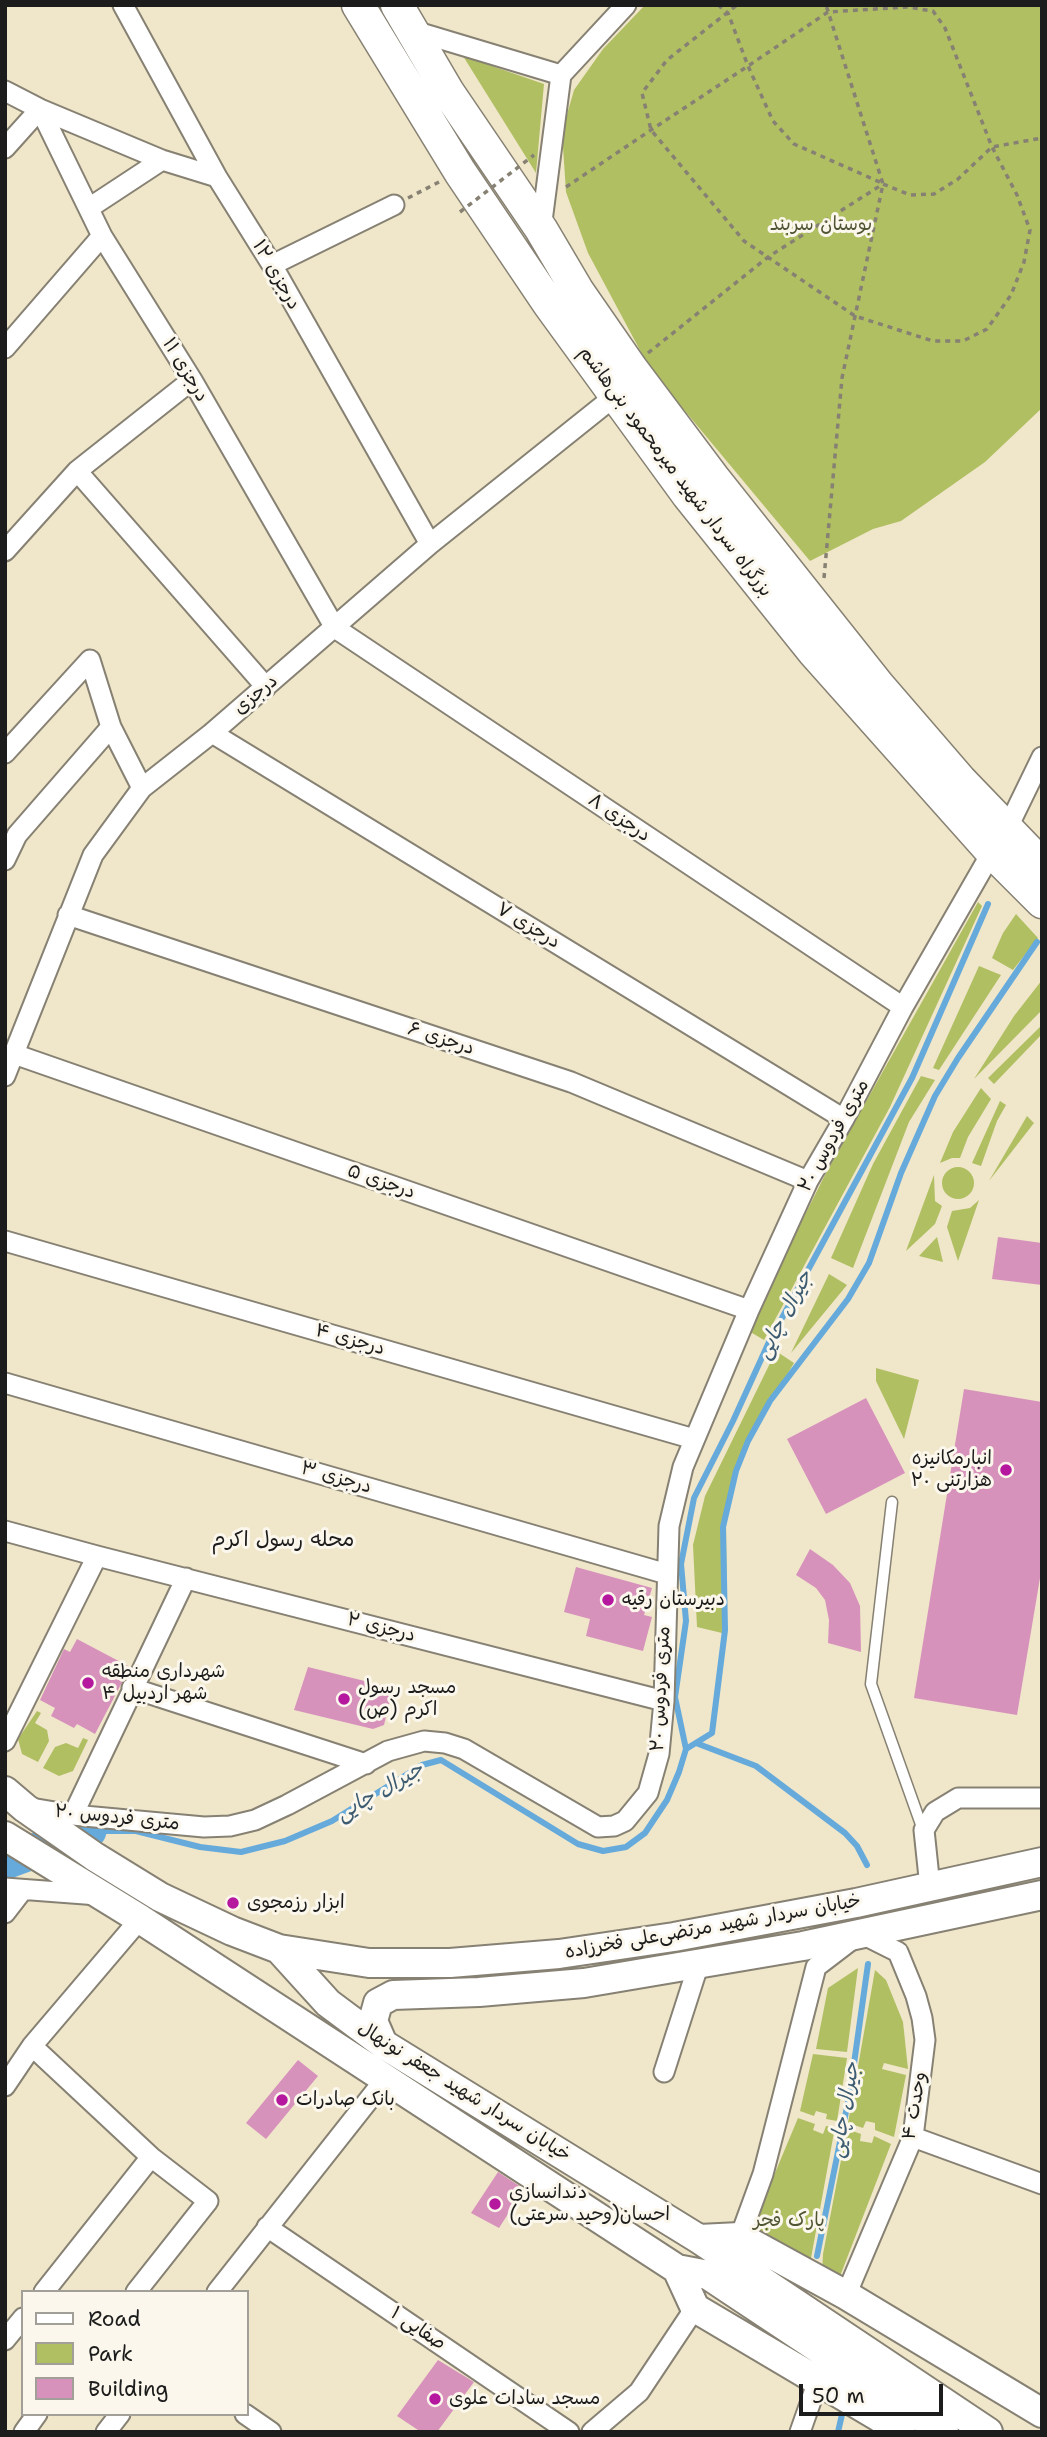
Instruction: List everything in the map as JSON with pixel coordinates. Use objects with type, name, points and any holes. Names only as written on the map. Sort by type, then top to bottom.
[{"type":"highway","name":"بزرگراه سردار شهید میرمحمود بنی‌هاشم","points":[[358,5],[460,172],[549,304],[688,495],[813,651],[1000,841],[1042,865]]},
{"type":"highway","name":"بزرگراه سردار شهید میرمحمود بنی‌هاشم","points":[[404,18],[448,92],[542,216],[577,290],[631,368],[715,480],[878,685],[960,780],[1042,902]]},
{"type":"main road","name":"خیابان سردار شهید مرتضی‌علی فخرزاده","points":[[18,1802],[95,1857],[160,1897],[232,1931],[279,1949],[369,1963],[450,1963],[559,1954],[661,1939],[856,1903],[1042,1862]]},
{"type":"main road","points":[[5,1836],[141,1919]]},
{"type":"main road","name":"خیابان سردار شهید مرتضی‌علی فخرزاده","points":[[383,2044],[373,2021],[378,2003],[393,1995],[479,1992],[584,1983],[860,1933],[1042,1895]]},
{"type":"main road","name":"خیابان سردار شهید جعفر نونهال","points":[[141,1919],[677,2269],[708,2275],[732,2261],[383,2044],[328,2003],[279,1949]]},
{"type":"main road","points":[[732,2261],[846,2295],[1042,2413]]},
{"type":"main road","points":[[732,2261],[944,2432]]},
{"type":"main road","points":[[732,2261],[988,2432]]},
{"type":"main road","points":[[677,2269],[695,2308],[818,2381],[885,2427]]},
{"type":"street","name":"درجزی ۱۲","points":[[123,5],[217,177],[272,265],[430,544]]},
{"type":"street","points":[[542,216],[561,75],[626,5]]},
{"type":"street","points":[[404,18],[561,75]]},
{"type":"street","points":[[5,91],[40,109],[162,160],[217,177]]},
{"type":"street","points":[[5,148],[40,109]]},
{"type":"street","name":"درجزی ۱۱","points":[[40,109],[102,236],[192,380],[335,628]]},
{"type":"street","points":[[89,208],[162,160]]},
{"type":"street","points":[[272,265],[394,205]]},
{"type":"street","points":[[5,348],[102,236]]},
{"type":"street","points":[[5,551],[77,471],[192,380]]},
{"type":"street","name":"درجزی","points":[[5,1076],[93,855],[142,788],[212,733],[430,544],[615,396]]},
{"type":"street","points":[[77,471],[266,687]]},
{"type":"street","name":"درجزی ۸","points":[[335,628],[903,1007]]},
{"type":"street","points":[[5,753],[90,660],[111,727],[142,788]]},
{"type":"street","points":[[5,860],[11,830],[111,727]]},
{"type":"street","name":"درجزی ۷","points":[[212,733],[845,1119]]},
{"type":"street","name":"۲۰ متری فردوس","points":[[18,1802],[73,1815],[204,1827],[230,1826],[255,1820],[388,1751],[424,1741],[445,1743],[464,1749],[598,1827],[614,1826],[625,1821],[648,1793],[659,1754],[664,1702],[669,1526],[675,1496],[694,1439],[808,1181],[845,1119],[903,1007],[1000,841],[1042,757]]},
{"type":"street","name":"درجزی ۶","points":[[68,915],[571,1082],[808,1181]]},
{"type":"street","name":"درجزی ۵","points":[[14,1054],[749,1310]]},
{"type":"street","name":"درجزی ۴","points":[[5,1241],[694,1439]]},
{"type":"street","name":"درجزی ۳","points":[[5,1383],[667,1574]]},
{"type":"street","name":"درجزی ۲","points":[[5,1531],[664,1702]]},
{"type":"street","points":[[5,1741],[97,1556]]},
{"type":"street","points":[[73,1815],[186,1578]]},
{"type":"street","points":[[132,1688],[366,1764]]},
{"type":"street","points":[[930,1887],[923,1830],[935,1812],[958,1798],[1042,1798]]},
{"type":"street","points":[[5,1913],[14,1889],[96,1893]]},
{"type":"street","points":[[732,2261],[763,2174],[816,1967],[860,1933],[856,1903]]},
{"type":"street","points":[[5,2085],[32,2046],[141,1919]]},
{"type":"street","name":"وحدت ۴","points":[[846,2295],[913,2137],[925,2040],[916,1996],[898,1952],[860,1933]]},
{"type":"street","points":[[664,2072],[699,1963]]},
{"type":"street","points":[[32,2046],[151,2157],[208,2201],[137,2290]]},
{"type":"street","points":[[219,2290],[386,2078]]},
{"type":"street","points":[[913,2137],[1042,2184]]},
{"type":"street","points":[[46,2290],[151,2157]]},
{"type":"street","name":"صفایی ۱","points":[[267,2227],[569,2432]]},
{"type":"street","points":[[592,2432],[639,2392],[695,2308]]},
{"type":"street","points":[[5,2340],[21,2320]]},
{"type":"street","points":[[800,2432],[818,2381]]},
{"type":"street","points":[[24,2432],[36,2416]]},
{"type":"street","points":[[106,2432],[118,2416]]},
{"type":"street","points":[[248,2416],[271,2432]]},
{"type":"lane","points":[[892,1502],[871,1684],[923,1830]]},
{"type":"path","points":[[718,5],[727,13],[773,121],[794,144],[883,184],[910,195],[934,194],[958,179],[992,147],[1042,138]]},
{"type":"path","points":[[542,216],[651,130],[828,12],[907,7],[933,12],[945,28],[992,147],[1017,195],[1030,230],[1024,262],[1011,295],[987,329],[963,341],[933,341],[855,316],[744,241],[651,130],[642,93],[667,60],[737,5]]},
{"type":"path","points":[[820,611],[842,379],[883,184],[826,5]]},
{"type":"path","points":[[460,212],[534,155]]},
{"type":"path","points":[[394,205],[460,172]]},
{"type":"path","points":[[631,368],[768,257],[883,184]]},
{"type":"green space","name":"بوستان سربند","points":[[645,5],[1042,5],[1042,408],[985,462],[901,521],[873,529],[810,561],[650,369],[588,253],[566,192],[562,132],[574,90],[603,49]]},
{"type":"green space","points":[[463,56],[544,84],[536,173]]},
{"type":"green space","points":[[978,902],[982,906],[890,1107],[764,1340],[747,1330],[827,1171]]},
{"type":"green space","points":[[1016,914],[1038,938],[1013,970],[992,958],[1003,933]]},
{"type":"green space","points":[[979,966],[1001,975],[939,1070],[933,1068]]},
{"type":"green space","points":[[1042,980],[1042,1010],[974,1079],[1014,1016]]},
{"type":"green space","points":[[1042,1025],[1042,1034],[994,1084],[988,1078]]},
{"type":"green space","points":[[921,1076],[935,1080],[909,1122],[853,1268],[831,1258],[873,1164]]},
{"type":"green space","points":[[981,1088],[991,1099],[968,1137],[960,1158],[940,1163],[953,1132]]},
{"type":"green space","points":[[1000,1101],[1006,1105],[997,1121],[981,1166],[972,1163]]},
{"type":"green space","points":[[1027,1116],[1034,1123],[989,1181]]},
{"type":"green space","points":[[958,1167],[969,1172],[974,1183],[969,1194],[958,1199],[947,1194],[942,1183],[947,1172]]},
{"type":"green space","points":[[934,1175],[935,1201],[942,1206],[935,1224],[906,1251]]},
{"type":"green space","points":[[979,1200],[958,1261],[947,1227],[952,1211],[970,1208]]},
{"type":"green space","points":[[937,1237],[943,1262],[919,1256]]},
{"type":"green space","points":[[829,1274],[847,1285],[791,1353]]},
{"type":"green space","points":[[776,1351],[794,1363],[748,1440],[729,1493],[726,1526],[727,1607],[722,1633],[697,1627],[693,1545],[705,1496]]},
{"type":"green space","points":[[876,1368],[919,1380],[904,1439],[876,1381]]},
{"type":"green space","points":[[37,1711],[41,1713],[35,1723],[47,1730],[49,1741],[38,1762],[22,1754],[18,1739]]},
{"type":"green space","points":[[83,1738],[88,1740],[73,1771],[59,1776],[43,1768],[55,1747],[66,1743],[78,1748]]},
{"type":"green space","points":[[858,1968],[847,2052],[816,2049],[828,1988]]},
{"type":"green space","points":[[875,1970],[886,1980],[903,2022],[908,2069],[884,2063],[882,2069],[906,2075],[894,2137],[875,2130],[875,2123],[866,2121],[863,2128],[848,2123]]},
{"type":"green space","points":[[813,2054],[847,2058],[837,2121],[826,2119],[827,2114],[816,2111],[814,2116],[800,2111]]},
{"type":"green space","name":"پارک فجر","points":[[798,2118],[815,2124],[813,2130],[823,2134],[826,2126],[835,2127],[809,2269],[749,2235]]},
{"type":"green space","points":[[847,2129],[861,2134],[860,2141],[872,2143],[874,2136],[891,2144],[837,2284],[822,2273],[823,2254]]},
{"type":"building","points":[[998,1237],[1042,1243],[1042,1285],[992,1279]]},
{"type":"building","points":[[964,1389],[1042,1402],[1042,1566],[1017,1715],[914,1698]]},
{"type":"building","points":[[866,1398],[905,1473],[826,1514],[787,1439]]},
{"type":"building","points":[[810,1549],[833,1565],[850,1583],[860,1606],[861,1652],[828,1643],[829,1620],[825,1600],[816,1588],[796,1575]]},
{"type":"building","name":"دبیرستان رقیه","points":[[576,1567],[652,1588],[644,1615],[652,1617],[643,1651],[586,1636],[590,1619],[564,1612]]},
{"type":"building","name":"شهرداری منطقه ۴ شهر اردبیل","points":[[77,1639],[130,1667],[95,1734],[77,1724],[74,1728],[51,1716],[55,1708],[40,1700],[64,1649],[70,1652]]},
{"type":"building","name":"مسجد رسول اکرم (ص)","points":[[308,1667],[393,1688],[384,1725],[373,1729],[294,1710]]},
{"type":"building","name":"بانک صادرات","points":[[298,2060],[318,2076],[266,2139],[246,2123]]},
{"type":"building","name":"دندانسازی احسان(وحید سرعتی)","points":[[498,2172],[524,2189],[499,2228],[471,2213]]},
{"type":"building","name":"مسجد سادات علوی","points":[[438,2360],[474,2382],[437,2432],[421,2432],[397,2416]]},
{"type":"waterway","name":"جیرال چایی","points":[[686,1749],[675,1697],[686,1621],[681,1564],[694,1498],[769,1342],[912,1078],[988,904]]},
{"type":"waterway","name":"جیرال چایی","points":[[89,1831],[136,1831],[200,1847],[241,1852],[285,1841],[332,1821],[422,1765],[441,1760],[578,1844],[603,1851],[626,1847],[645,1833],[667,1800],[686,1749],[712,1733],[725,1630],[723,1527],[736,1471],[748,1441],[770,1401],[848,1299],[869,1263],[901,1173],[935,1096],[1037,942]]},
{"type":"waterway","name":"جیرال چایی","points":[[696,1743],[756,1766],[845,1833],[857,1846],[867,1865]]},
{"type":"waterway","name":"جیرال چایی","points":[[5,1862],[89,1831]]},
{"type":"waterway","name":"جیرال چایی","points":[[817,2256],[850,2092],[868,1964]]},
{"type":"waterway","name":"جیرال چایی","points":[[838,2432],[843,2410]]},
{"type":"place","name":"انبارمکانیزه ۲۰ هزارتنی","points":[[1006,1470]]},
{"type":"place","name":"دبیرستان رقیه","points":[[608,1600]]},
{"type":"place","name":"شهرداری منطقه ۴ شهر اردبیل","points":[[88,1683]]},
{"type":"place","name":"مسجد رسول اکرم (ص)","points":[[344,1699]]},
{"type":"place","name":"ابزار رزمجوی","points":[[233,1903]]},
{"type":"place","name":"بانک صادرات","points":[[282,2100]]},
{"type":"place","name":"دندانسازی احسان(وحید سرعتی)","points":[[495,2204]]},
{"type":"place","name":"مسجد سادات علوی","points":[[435,2399]]},
{"type":"district","name":"محله رسول اکرم","points":[[283,1541]]}]
